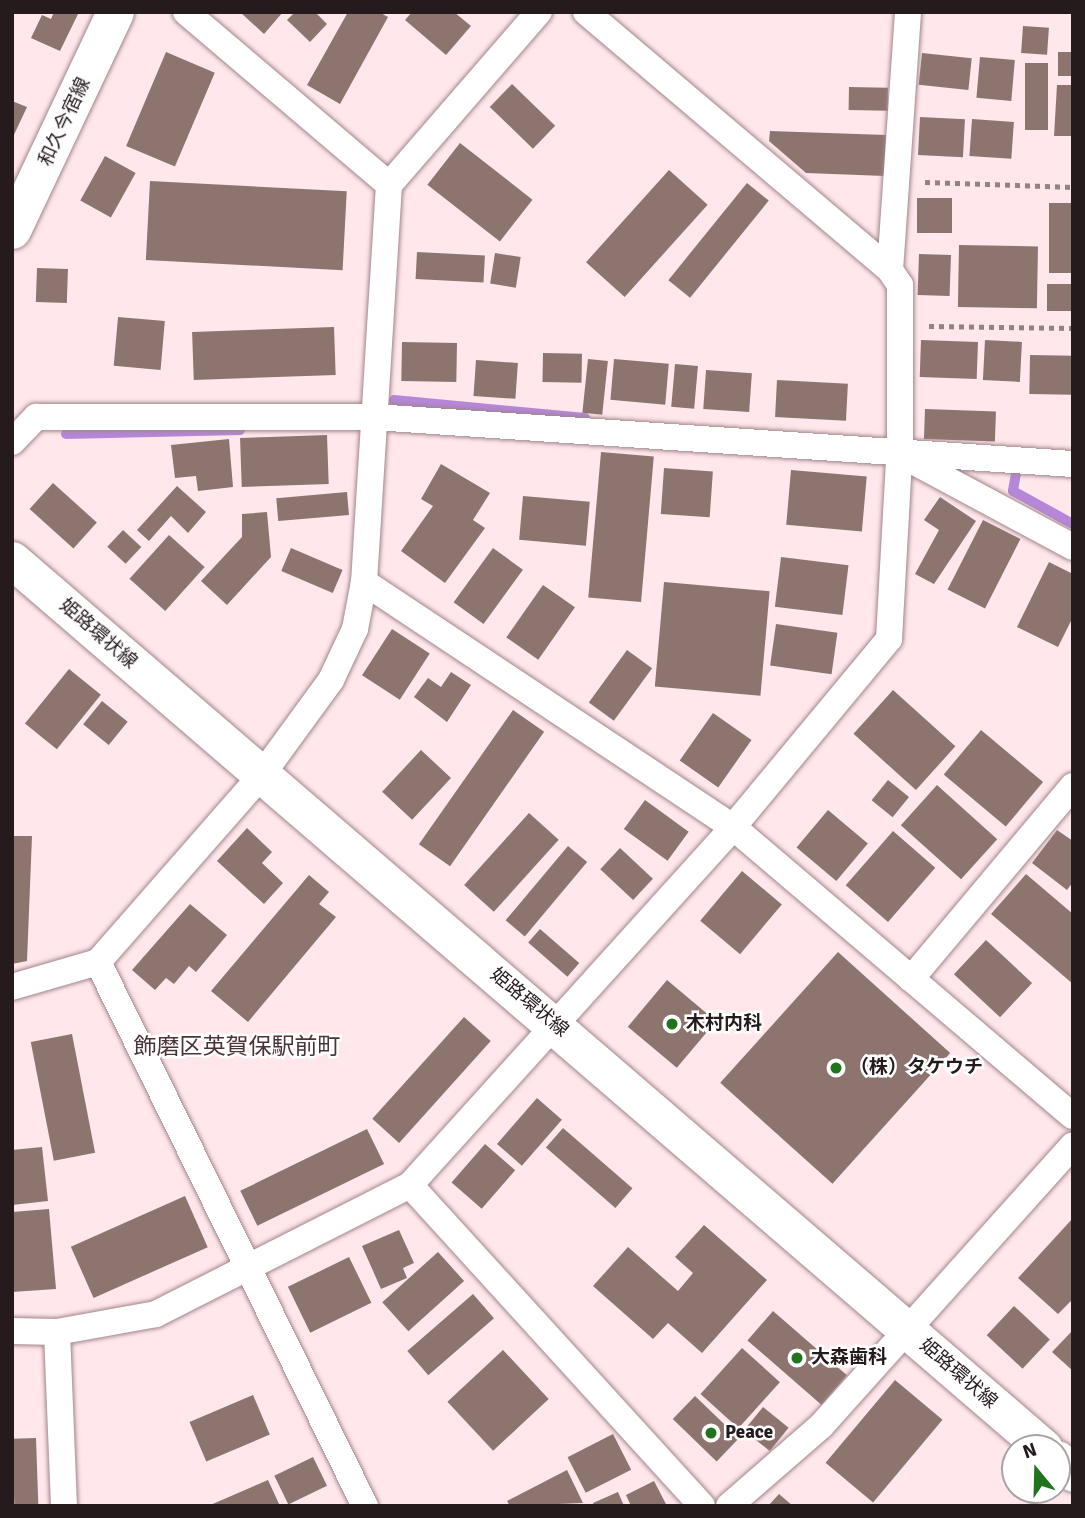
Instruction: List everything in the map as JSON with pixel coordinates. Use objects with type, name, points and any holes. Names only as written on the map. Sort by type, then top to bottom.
[{"type":"main road","name":"和久今宿線","points":[[12,230],[115,12]]},
{"type":"main road","name":"姫路環状線","points":[[12,560],[261,776],[556,1025],[1028,1434]]},
{"type":"street","points":[[186,12],[389,185]]},
{"type":"street","points":[[12,987],[98,962],[261,776],[331,680],[355,629],[364,582],[389,185],[539,12]]},
{"type":"street","points":[[12,1331],[57,1332],[156,1314],[252,1268],[410,1185],[733,827],[888,639],[900,454],[900,285],[890,270],[586,12]]},
{"type":"street","points":[[890,270],[899,181],[908,12]]},
{"type":"street","points":[[12,443],[36,417],[374,417],[1073,464]]},
{"type":"street","points":[[900,454],[1073,547]]},
{"type":"street","points":[[364,582],[733,827],[1073,1116]]},
{"type":"street","points":[[911,979],[1073,786]]},
{"type":"street","points":[[98,962],[252,1268],[365,1506]]},
{"type":"street","points":[[729,1506],[821,1426],[909,1332],[1073,1145]]},
{"type":"street","points":[[410,1185],[702,1506]]},
{"type":"street","points":[[57,1332],[64,1506]]},
{"type":"path","points":[[899,181],[1073,187]]},
{"type":"path","points":[[900,325],[1073,328]]},
{"type":"building","points":[[54,12],[79,12],[60,51],[31,38],[42,15],[51,19]]},
{"type":"building","points":[[240,12],[283,12],[264,34]]},
{"type":"building","points":[[295,12],[315,12],[327,24],[310,42],[287,20]]},
{"type":"building","points":[[348,12],[379,12],[388,17],[340,104],[307,85]]},
{"type":"building","points":[[412,12],[454,12],[471,26],[446,55],[405,20]]},
{"type":"building","points":[[1023,26],[1049,28],[1047,55],[1021,53]]},
{"type":"building","points":[[166,52],[215,73],[175,167],[126,146]]},
{"type":"building","points":[[1058,52],[1073,52],[1073,76],[1058,76]]},
{"type":"building","points":[[922,53],[972,58],[968,90],[919,85]]},
{"type":"building","points":[[980,57],[1015,60],[1011,101],[976,98]]},
{"type":"building","points":[[1025,63],[1048,63],[1048,130],[1025,130]]},
{"type":"building","points":[[512,84],[555,126],[533,149],[490,107]]},
{"type":"building","points":[[1057,85],[1073,85],[1073,136],[1054,136]]},
{"type":"building","points":[[849,87],[888,88],[888,111],[849,110]]},
{"type":"building","points":[[12,101],[27,107],[12,139]]},
{"type":"building","points":[[920,117],[965,119],[963,157],[918,155]]},
{"type":"building","points":[[972,119],[1014,122],[1011,159],[969,156]]},
{"type":"building","points":[[770,131],[886,135],[885,176],[806,173],[769,141]]},
{"type":"building","points":[[460,143],[532,200],[500,241],[427,185]]},
{"type":"building","points":[[105,156],[136,173],[111,218],[80,201]]},
{"type":"building","points":[[669,170],[708,205],[625,297],[586,262]]},
{"type":"building","points":[[150,181],[347,191],[343,270],[146,260]]},
{"type":"building","points":[[747,183],[769,201],[690,298],[668,280]]},
{"type":"building","points":[[917,198],[952,198],[952,233],[917,233]]},
{"type":"building","points":[[1049,203],[1073,203],[1073,273],[1049,273]]},
{"type":"building","points":[[959,245],[1038,246],[1037,308],[958,307]]},
{"type":"building","points":[[417,252],[485,256],[483,283],[416,279]]},
{"type":"building","points":[[495,253],[521,257],[516,288],[490,284]]},
{"type":"building","points":[[919,254],[951,255],[950,296],[918,295]]},
{"type":"building","points":[[37,268],[68,269],[67,303],[36,302]]},
{"type":"building","points":[[1047,284],[1073,284],[1073,311],[1047,311]]},
{"type":"building","points":[[118,317],[165,321],[161,370],[114,366]]},
{"type":"building","points":[[334,327],[336,375],[194,380],[192,332]]},
{"type":"building","points":[[921,340],[978,342],[977,379],[920,377]]},
{"type":"building","points":[[985,340],[1022,342],[1020,382],[983,380]]},
{"type":"building","points":[[402,342],[457,343],[456,382],[401,381]]},
{"type":"building","points":[[543,353],[582,354],[581,383],[542,382]]},
{"type":"building","points":[[1030,355],[1073,356],[1072,395],[1029,394]]},
{"type":"building","points":[[588,359],[608,361],[602,415],[582,413]]},
{"type":"building","points":[[614,359],[669,364],[665,405],[610,400]]},
{"type":"building","points":[[476,360],[518,363],[515,399],[473,396]]},
{"type":"building","points":[[675,364],[698,366],[694,409],[671,407]]},
{"type":"building","points":[[706,370],[752,373],[749,412],[703,409]]},
{"type":"building","points":[[777,380],[848,384],[846,421],[775,417]]},
{"type":"building","points":[[925,409],[996,411],[995,441],[924,439]]},
{"type":"building","points":[[327,435],[329,484],[242,487],[240,438]]},
{"type":"building","points":[[229,439],[233,487],[198,491],[196,476],[175,478],[171,445]]},
{"type":"building","points":[[601,452],[654,457],[641,602],[588,597]]},
{"type":"building","points":[[441,464],[490,493],[473,520],[485,528],[445,583],[401,551],[433,506],[421,499]]},
{"type":"building","points":[[664,468],[713,471],[710,517],[661,514]]},
{"type":"building","points":[[791,470],[867,477],[862,531],[786,525]]},
{"type":"building","points":[[53,483],[97,522],[73,548],[30,509]]},
{"type":"building","points":[[177,486],[206,512],[188,533],[171,516],[149,541],[137,530]]},
{"type":"building","points":[[347,492],[349,515],[278,521],[276,498]]},
{"type":"building","points":[[523,496],[590,502],[586,546],[519,540]]},
{"type":"building","points":[[940,497],[976,521],[934,584],[915,574],[939,530],[924,520]]},
{"type":"building","points":[[267,512],[271,557],[227,605],[201,581],[242,537],[242,514]]},
{"type":"building","points":[[983,520],[1020,539],[985,609],[948,589]]},
{"type":"building","points":[[123,530],[141,547],[126,564],[107,547]]},
{"type":"building","points":[[169,535],[205,567],[165,611],[130,579]]},
{"type":"building","points":[[291,548],[343,570],[333,593],[281,571]]},
{"type":"building","points":[[493,548],[523,570],[484,624],[454,602]]},
{"type":"building","points":[[781,557],[848,565],[842,615],[775,607]]},
{"type":"building","points":[[1049,562],[1073,574],[1073,617],[1058,647],[1017,627]]},
{"type":"building","points":[[664,582],[770,591],[760,696],[655,687]]},
{"type":"building","points":[[543,585],[575,607],[538,660],[506,637]]},
{"type":"building","points":[[776,624],[837,633],[832,674],[770,666]]},
{"type":"building","points":[[392,629],[430,654],[400,700],[362,675]]},
{"type":"building","points":[[627,650],[652,668],[614,721],[589,703]]},
{"type":"building","points":[[69,669],[101,695],[57,749],[25,723]]},
{"type":"building","points":[[451,672],[471,685],[447,722],[414,697],[428,678],[441,687]]},
{"type":"building","points":[[893,690],[955,746],[916,790],[854,734]]},
{"type":"building","points":[[102,701],[128,722],[109,745],[83,724]]},
{"type":"building","points":[[513,710],[544,732],[450,866],[419,844]]},
{"type":"building","points":[[713,713],[752,740],[718,787],[680,761]]},
{"type":"building","points":[[981,730],[1043,782],[1006,826],[944,774]]},
{"type":"building","points":[[421,750],[451,778],[412,820],[382,792]]},
{"type":"building","points":[[888,780],[909,797],[893,817],[872,800]]},
{"type":"building","points":[[937,785],[997,839],[961,879],[901,825]]},
{"type":"building","points":[[645,800],[689,832],[668,861],[624,829]]},
{"type":"building","points":[[828,810],[868,843],[836,881],[797,848]]},
{"type":"building","points":[[529,813],[559,840],[494,912],[464,885]]},
{"type":"building","points":[[247,828],[272,852],[262,863],[283,883],[264,904],[217,861]]},
{"type":"building","points":[[1057,830],[1073,841],[1073,882],[1067,890],[1032,863]]},
{"type":"building","points":[[893,831],[935,868],[888,922],[846,885]]},
{"type":"building","points":[[12,836],[32,836],[27,961],[12,964]]},
{"type":"building","points":[[568,846],[587,862],[525,936],[506,920]]},
{"type":"building","points":[[620,848],[653,879],[633,900],[600,869]]},
{"type":"building","points":[[742,871],[782,904],[740,954],[700,921]]},
{"type":"building","points":[[1026,874],[1073,914],[1073,984],[991,914]]},
{"type":"building","points":[[309,875],[329,892],[319,904],[336,917],[248,1022],[211,991]]},
{"type":"building","points":[[190,904],[227,935],[196,972],[189,966],[174,984],[166,978],[155,990],[132,970]]},
{"type":"building","points":[[540,929],[579,963],[567,977],[528,943]]},
{"type":"building","points":[[986,940],[1032,983],[1000,1017],[954,974]]},
{"type":"building","name":"（株）タケウチ","points":[[838,952],[950,1053],[832,1184],[720,1083]]},
{"type":"building","name":"木村内科","points":[[667,980],[716,1021],[677,1068],[628,1027]]},
{"type":"building","points":[[464,1017],[491,1041],[399,1143],[372,1119]]},
{"type":"building","points":[[72,1034],[95,1153],[54,1161],[31,1042]]},
{"type":"building","points":[[537,1098],[562,1120],[522,1166],[497,1144]]},
{"type":"building","points":[[563,1128],[632,1188],[615,1208],[546,1148]]},
{"type":"building","points":[[367,1129],[384,1164],[257,1226],[240,1191]]},
{"type":"building","points":[[485,1144],[515,1170],[482,1209],[452,1182]]},
{"type":"building","points":[[42,1147],[48,1201],[12,1205],[12,1150]]},
{"type":"building","points":[[185,1196],[208,1247],[94,1298],[71,1247]]},
{"type":"building","points":[[49,1209],[56,1289],[12,1292],[12,1212]]},
{"type":"building","points":[[1073,1218],[1073,1299],[1058,1314],[1018,1278]]},
{"type":"building","points":[[704,1225],[767,1280],[702,1353],[668,1323],[653,1339],[593,1286],[628,1247],[678,1291],[693,1273],[675,1257]]},
{"type":"building","points":[[399,1230],[414,1263],[403,1268],[407,1278],[381,1289],[362,1246]]},
{"type":"building","points":[[438,1252],[464,1281],[408,1331],[382,1302]]},
{"type":"building","points":[[349,1257],[371,1303],[310,1333],[288,1287]]},
{"type":"building","points":[[473,1294],[494,1318],[428,1375],[407,1351]]},
{"type":"building","points":[[1014,1306],[1050,1339],[1023,1369],[987,1335]]},
{"type":"building","name":"大森歯科","points":[[773,1311],[847,1375],[821,1405],[747,1340]]},
{"type":"building","points":[[1073,1330],[1073,1371],[1052,1352]]},
{"type":"building","points":[[742,1348],[780,1382],[738,1428],[701,1394]]},
{"type":"building","points":[[503,1350],[549,1399],[493,1451],[447,1402]]},
{"type":"building","points":[[895,1380],[942,1420],[873,1503],[826,1463]]},
{"type":"building","points":[[253,1395],[270,1435],[206,1462],[189,1422]]},
{"type":"building","points":[[695,1396],[739,1438],[717,1461],[673,1419]]},
{"type":"building","points":[[763,1407],[789,1428],[770,1451],[744,1430]]},
{"type":"building","points":[[613,1434],[631,1470],[586,1493],[568,1457]]},
{"type":"building","points":[[36,1438],[38,1506],[14,1506],[12,1439]]},
{"type":"building","points":[[313,1457],[327,1486],[288,1505],[274,1476]]},
{"type":"building","points":[[567,1470],[583,1503],[510,1506],[507,1501]]},
{"type":"building","points":[[268,1480],[280,1506],[208,1506]]},
{"type":"building","points":[[654,1481],[667,1506],[631,1506],[626,1495]]},
{"type":"building","points":[[618,1492],[624,1506],[594,1506],[593,1503]]},
{"type":"building","points":[[779,1494],[793,1506],[768,1506]]},
{"type":"waterway","points":[[394,400],[585,418]]},
{"type":"waterway","points":[[66,434],[240,430]]},
{"type":"waterway","points":[[1018,462],[1013,491],[1073,524]]},
{"type":"place","name":"木村内科","points":[[672,1024]]},
{"type":"place","name":"（株）タケウチ","points":[[836,1068]]},
{"type":"place","name":"大森歯科","points":[[797,1358]]},
{"type":"place","name":"Peace","points":[[711,1433]]},
{"type":"district","name":"飾磨区英賀保駅前町","points":[[237,1047]]}]
